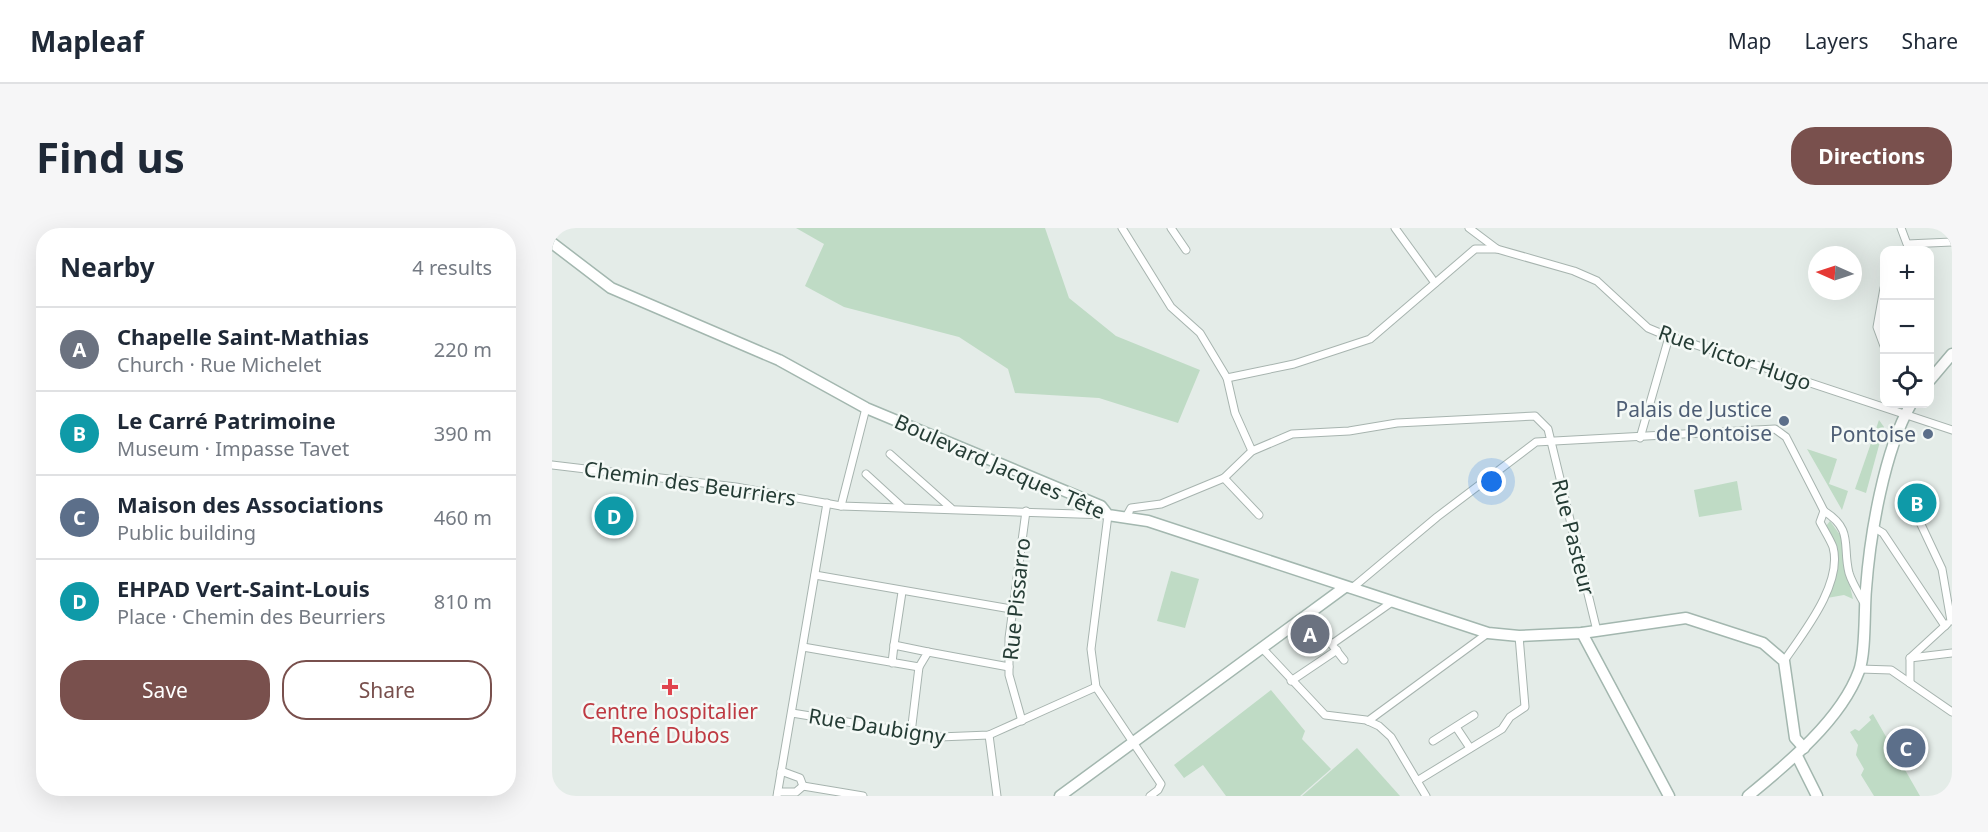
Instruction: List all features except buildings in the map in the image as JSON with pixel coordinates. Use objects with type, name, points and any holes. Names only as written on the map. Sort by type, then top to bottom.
[{"type":"street","points":[[1122,228],[1171,307],[1200,333],[1227,378],[1235,413],[1252,451],[1224,478],[1161,504],[1131,508],[1126,517]]},
{"type":"street","points":[[1171,228],[1186,250]]},
{"type":"street","points":[[1395,228],[1435,283]]},
{"type":"street","name":"Rue Victor Hugo","points":[[1469,228],[1497,249],[1574,271],[1597,281],[1648,328],[1669,337],[1952,430]]},
{"type":"street","points":[[1901,228],[1905,246]]},
{"type":"street","points":[[1914,246],[1952,242]]},
{"type":"street","name":"Boulevard Jacques Tête","points":[[552,243],[611,288],[778,360],[866,408],[1101,506],[1108,515],[1148,521],[1488,633],[1519,636],[1582,633],[1686,618],[1763,643],[1784,661]]},
{"type":"street","points":[[1227,378],[1294,364],[1370,339],[1477,247],[1497,249]]},
{"type":"street","points":[[1880,307],[1877,322],[1880,335]]},
{"type":"street","points":[[1640,438],[1669,337]]},
{"type":"street","points":[[1934,374],[1952,354]]},
{"type":"street","points":[[841,506],[866,408]]},
{"type":"street","points":[[1748,796],[1801,752],[1845,698],[1860,669],[1864,605],[1873,527],[1909,408]]},
{"type":"street","name":"Rue Pasteur","points":[[1252,451],[1292,434],[1349,431],[1397,423],[1534,416],[1548,429],[1597,631]]},
{"type":"street","points":[[1060,796],[1348,588],[1536,442],[1775,429],[1786,437],[1824,511],[1835,518],[1847,540],[1849,574],[1864,605]]},
{"type":"street","points":[[890,454],[951,508]]},
{"type":"street","name":"Chemin des Beurriers","points":[[552,465],[736,487],[841,506],[1108,515]]},
{"type":"street","points":[[866,474],[902,507]]},
{"type":"street","points":[[1224,478],[1259,515]]},
{"type":"street","points":[[802,786],[796,792],[778,794],[827,503]]},
{"type":"street","name":"Rue Pissarro","points":[[1022,721],[1009,667],[1011,609],[1026,511]]},
{"type":"street","points":[[1817,796],[1795,738],[1784,661],[1814,618],[1829,586],[1833,548],[1820,522],[1824,511]]},
{"type":"street","points":[[1108,515],[1091,649],[1096,687],[1161,784],[1158,790],[1150,796]]},
{"type":"street","points":[[1917,516],[1942,569],[1949,623]]},
{"type":"street","points":[[1873,527],[1883,533],[1949,623]]},
{"type":"street","points":[[815,575],[902,592],[1011,609]]},
{"type":"street","points":[[892,663],[902,592]]},
{"type":"street","points":[[1291,681],[1392,602]]},
{"type":"street","points":[[1910,683],[1910,658],[1949,623]]},
{"type":"street","points":[[1368,721],[1488,633]]},
{"type":"street","points":[[1582,633],[1669,796]]},
{"type":"street","points":[[1325,636],[1344,660]]},
{"type":"street","points":[[1417,781],[1502,729],[1510,717],[1525,707],[1519,636]]},
{"type":"street","points":[[894,645],[1009,667]]},
{"type":"street","points":[[803,647],[919,667]]},
{"type":"street","points":[[1263,649],[1325,715],[1368,721],[1379,726],[1391,737],[1426,796]]},
{"type":"street","points":[[911,733],[919,667],[928,652]]},
{"type":"street","points":[[1910,658],[1952,653]]},
{"type":"street","points":[[1860,669],[1891,670],[1952,712]]},
{"type":"street","name":"Rue Daubigny","points":[[792,713],[954,738],[989,735],[1096,687]]},
{"type":"street","points":[[1433,741],[1474,715]]},
{"type":"street","points":[[1456,727],[1470,748]]},
{"type":"street","points":[[989,735],[997,796]]},
{"type":"street","points":[[781,771],[800,778],[802,786]]},
{"type":"street","points":[[802,786],[863,796]]},
{"type":"green space","points":[[796,228],[1045,228],[1069,298],[1116,336],[1200,370],[1178,423],[1099,398],[1015,393],[1008,369],[959,337],[844,307],[805,286],[824,244]]},
{"type":"green space","points":[[1879,420],[1884,427],[1866,493],[1855,489]]},
{"type":"green space","points":[[1807,449],[1837,459],[1829,484],[1848,491],[1842,510]]},
{"type":"green space","points":[[1737,481],[1742,510],[1699,517],[1694,490]]},
{"type":"green space","points":[[1830,521],[1845,542],[1847,574],[1853,599],[1844,595],[1827,598],[1834,578],[1836,562],[1826,526]]},
{"type":"green space","points":[[1171,571],[1199,579],[1185,628],[1157,621]]},
{"type":"green space","points":[[1271,690],[1305,731],[1302,739],[1331,769],[1300,796],[1226,796],[1203,765],[1184,778],[1174,765]]},
{"type":"green space","points":[[1873,714],[1920,796],[1874,796],[1861,775],[1864,769],[1856,755],[1858,745],[1850,732],[1855,729],[1859,731],[1871,720],[1869,717]]},
{"type":"green space","points":[[1357,748],[1400,796],[1302,796]]},
{"type":"place","name":"Palais de Justice de Pontoise","points":[[1784,421]]},
{"type":"place","name":"Pontoise","points":[[1928,434]]},
{"type":"place","name":"Le Carré Patrimoine","points":[[1917,503]]},
{"type":"place","name":"EHPAD Vert-Saint-Louis","points":[[614,516]]},
{"type":"place","name":"Chapelle Saint-Mathias","points":[[1310,634]]},
{"type":"place","name":"Centre hospitalier René Dubos","points":[[670,687]]},
{"type":"place","name":"Maison des Associations","points":[[1906,748]]}]
